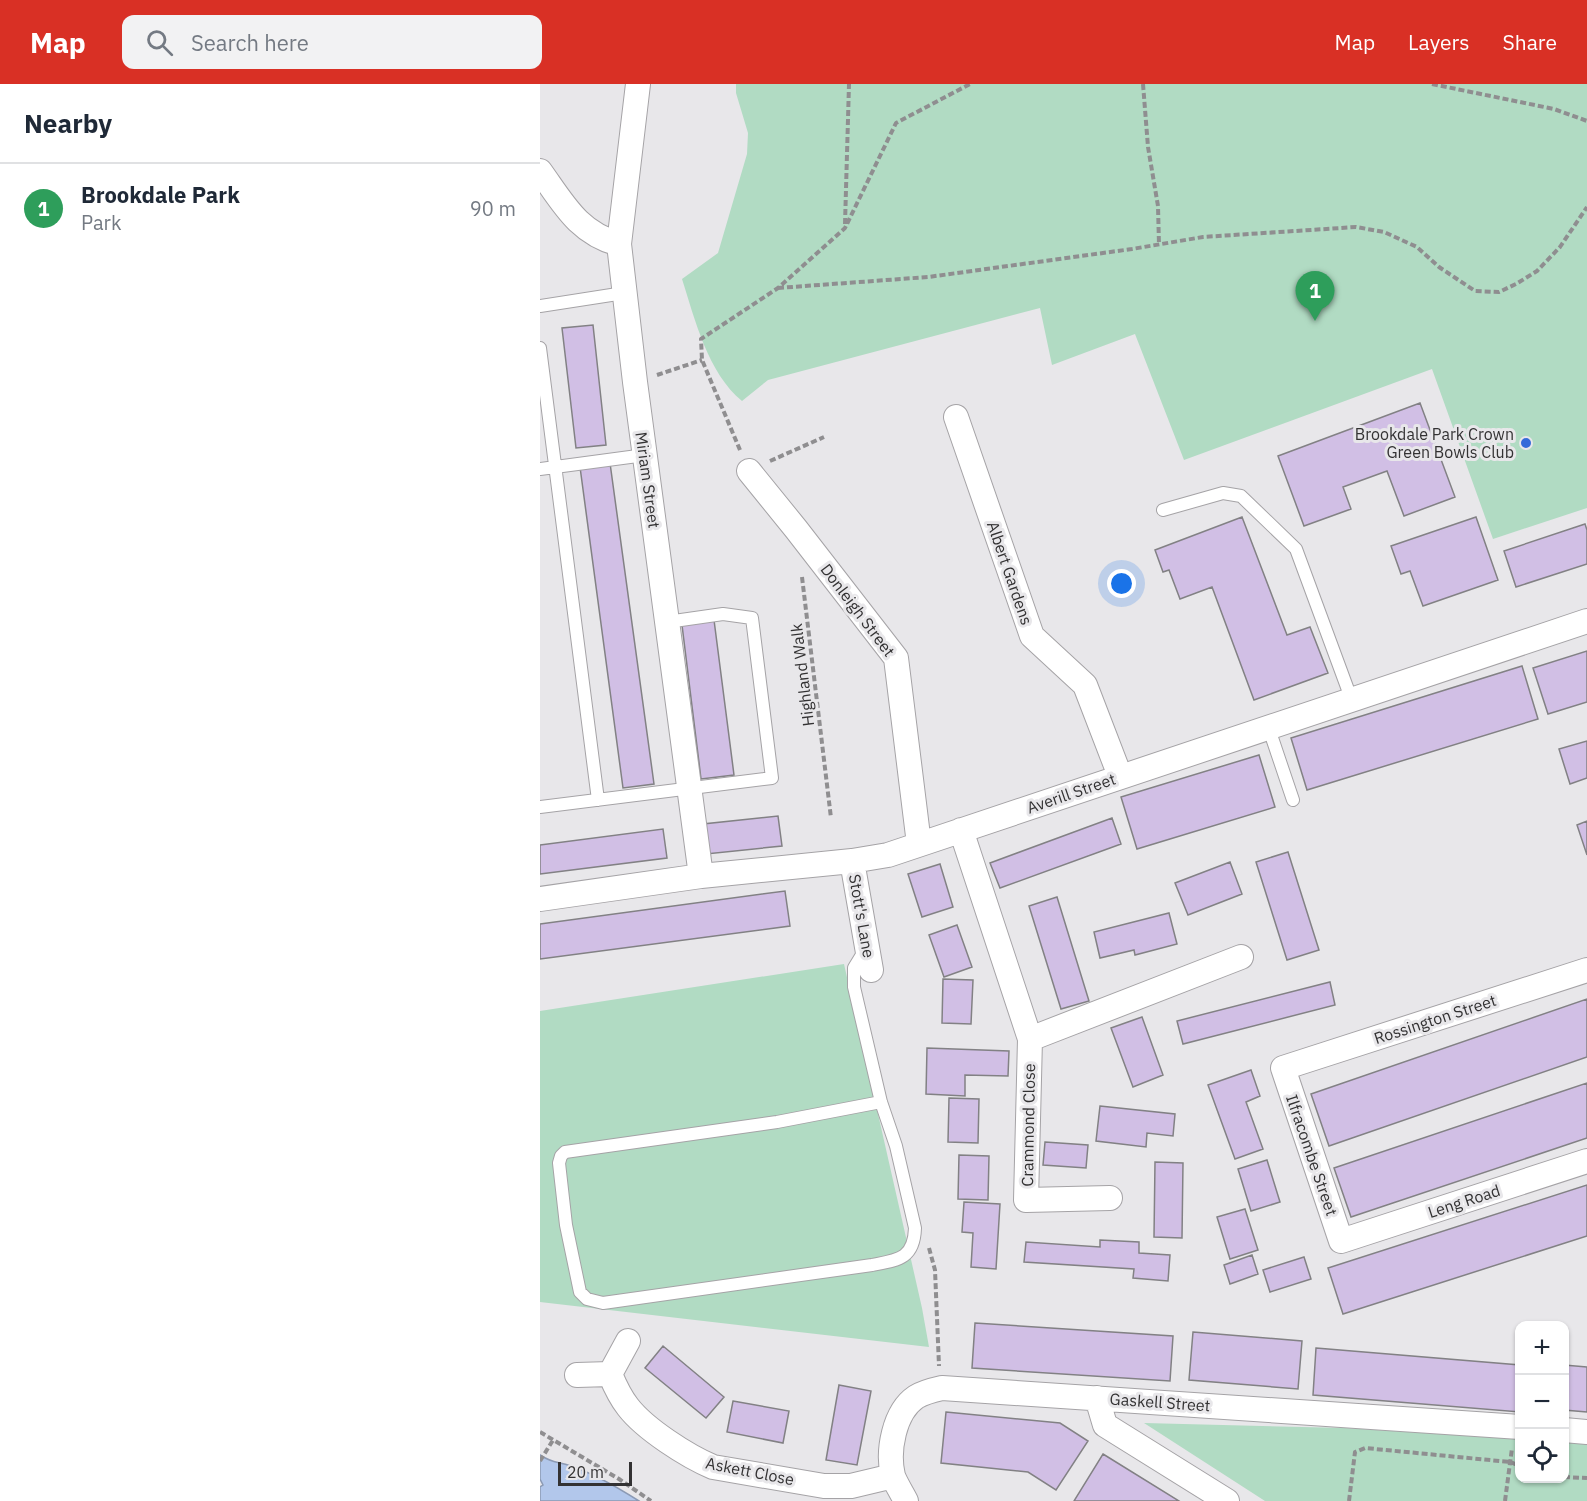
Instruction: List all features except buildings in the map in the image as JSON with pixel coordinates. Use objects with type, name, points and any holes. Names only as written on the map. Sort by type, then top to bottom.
[{"type":"street","name":"Miriam Street","points":[[638,84],[619,244],[635,382],[701,876]]},
{"type":"street","points":[[540,171],[584,227],[593,235],[619,244]]},
{"type":"street","name":"Albert Gardens","points":[[957,417],[1032,636],[1086,685],[1120,776]]},
{"type":"street","name":"Donleigh Street","points":[[749,471],[896,658],[919,844]]},
{"type":"street","name":"Averill Street","points":[[540,898],[701,876],[852,861],[888,855],[1351,698],[1587,621]]},
{"type":"street","name":"Crammond Close","points":[[961,830],[1030,1039],[1026,1200],[1110,1198]]},
{"type":"street","name":"Stott's Lane","points":[[852,861],[871,970]]},
{"type":"street","points":[[1030,1039],[1241,957]]},
{"type":"street","name":"Rossington Street","points":[[1283,1068],[1587,970]]},
{"type":"street","name":"Ilfracombe Street","points":[[1283,1068],[1341,1241]]},
{"type":"street","name":"Leng Road","points":[[1341,1241],[1587,1161]]},
{"type":"street","points":[[578,1374],[610,1374],[628,1341]]},
{"type":"street","name":"Askett Close","points":[[610,1374],[628,1408],[642,1421],[686,1453],[713,1467],[824,1486],[851,1486],[894,1476]]},
{"type":"street","name":"Gaskell Street","points":[[906,1501],[894,1476],[893,1435],[907,1405],[928,1391],[942,1388],[1515,1427]]},
{"type":"street","points":[[1097,1398],[1105,1425],[1227,1501]]},
{"type":"street","points":[[1569,1430],[1587,1432]]},
{"type":"lane","points":[[540,306],[624,293]]},
{"type":"lane","points":[[540,348],[598,800]]},
{"type":"lane","points":[[540,469],[645,454]]},
{"type":"lane","points":[[1163,510],[1223,493],[1241,496],[1296,549],[1351,698]]},
{"type":"lane","points":[[540,807],[772,778],[752,618],[723,614],[667,622]]},
{"type":"lane","points":[[1269,726],[1293,800]]},
{"type":"lane","points":[[868,946],[854,968],[854,987],[881,1102],[896,1146],[915,1228],[915,1240],[911,1250],[903,1257],[872,1265],[603,1303],[587,1299],[580,1292],[566,1224],[559,1163],[565,1152],[777,1122],[881,1102]]},
{"type":"path","points":[[845,228],[849,84]]},
{"type":"path","points":[[824,437],[749,471],[702,360],[701,339],[778,288],[845,228],[896,123],[970,84]]},
{"type":"path","points":[[1143,84],[1148,147],[1158,206],[1159,245]]},
{"type":"path","points":[[1432,84],[1554,109],[1587,121]]},
{"type":"path","points":[[778,288],[928,277],[1203,237],[1356,227],[1384,232],[1417,248],[1439,267],[1475,291],[1499,292],[1537,271],[1560,248],[1587,207]]},
{"type":"path","points":[[635,382],[702,360]]},
{"type":"path","name":"Highland Walk","points":[[802,575],[831,818]]},
{"type":"path","points":[[1505,1501],[1516,1429]]},
{"type":"path","points":[[540,1432],[651,1501]]},
{"type":"path","points":[[540,1461],[553,1440]]},
{"type":"path","points":[[1349,1501],[1355,1452],[1365,1448],[1515,1464]]},
{"type":"path","points":[[1569,1477],[1587,1478]]},
{"type":"green space","points":[[736,84],[1587,84],[1587,508],[1493,539],[1432,369],[1184,460],[1135,334],[1052,365],[1040,308],[768,380],[742,401],[720,376],[704,345],[682,279],[718,253],[747,154],[748,133],[736,93]]},
{"type":"green space","points":[[844,964],[929,1347],[540,1302],[540,1011]]},
{"type":"green space","points":[[1144,1423],[1345,1428],[1515,1439],[1515,1483],[1569,1483],[1569,1442],[1587,1444],[1587,1501],[1265,1501]]},
{"type":"water","points":[[540,1455],[589,1473],[639,1501],[540,1501],[540,1487],[543,1485],[540,1479]]},
{"type":"place","name":"Brookdale Park","points":[[1315,321]]},
{"type":"place","name":"Brookdale Park Crown Green Bowls Club","points":[[1526,443]]}]
